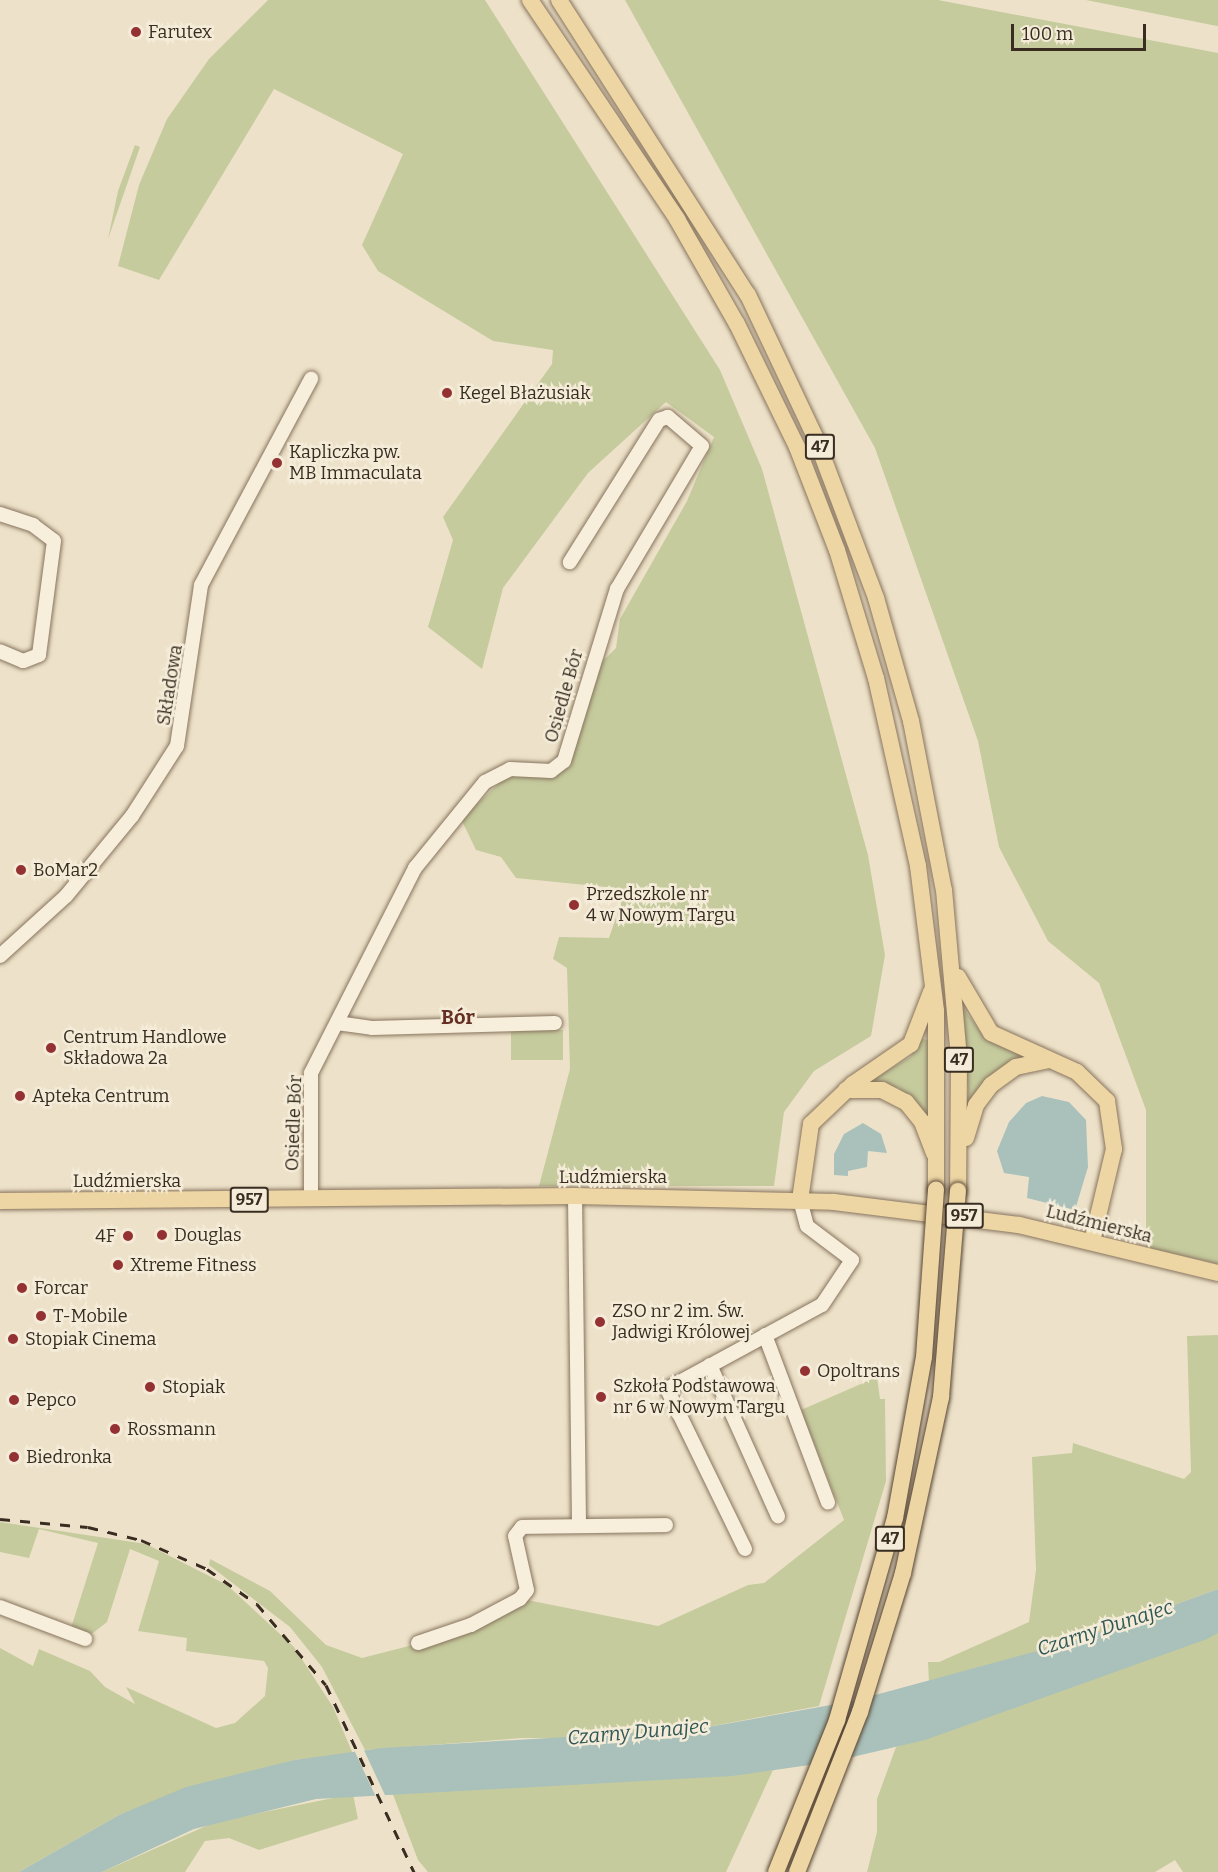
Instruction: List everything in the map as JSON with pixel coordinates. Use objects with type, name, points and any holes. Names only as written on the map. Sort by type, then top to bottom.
[{"type":"main road","name":"47","points":[[560,3],[729,261],[833,478],[876,598],[911,721],[937,847],[951,958],[960,1162],[941,1398],[903,1573],[860,1712],[797,1872]]},
{"type":"main road","name":"47","points":[[534,5],[677,219],[742,332],[797,447],[837,550],[876,678],[914,845],[933,982],[938,1166],[924,1357],[892,1528],[840,1710],[775,1872]]},
{"type":"main road","points":[[951,958],[968,1001],[991,1034],[1091,1082],[1107,1101],[1115,1124],[1114,1149],[1092,1241]]},
{"type":"main road","points":[[800,1200],[807,1133],[818,1114],[846,1090],[911,1044],[933,982]]},
{"type":"main road","points":[[960,1162],[972,1116],[991,1084],[1016,1068],[1049,1060]]},
{"type":"main road","points":[[846,1090],[882,1090],[906,1102],[922,1122],[938,1166]]},
{"type":"main road","name":"Ludźmierska","points":[[0,1201],[575,1196],[800,1200],[920,1209],[1092,1241],[1218,1273]]},
{"type":"street","name":"Składowa","points":[[0,956],[66,896],[132,816],[177,746],[201,585],[311,379]]},
{"type":"street","name":"Osiedle Bór","points":[[311,1199],[311,1073],[416,868],[485,782],[510,769],[550,771],[564,761],[603,622],[702,446],[668,417],[661,417],[570,562]]},
{"type":"street","points":[[0,514],[33,525],[54,541],[39,655],[23,661],[0,651]]},
{"type":"street","points":[[337,1023],[372,1028],[555,1023]]},
{"type":"street","points":[[575,1196],[579,1522]]},
{"type":"street","points":[[745,1549],[667,1389],[822,1305],[852,1260],[807,1226],[800,1200]]},
{"type":"street","points":[[765,1335],[828,1503]]},
{"type":"street","points":[[710,1365],[778,1516]]},
{"type":"street","points":[[418,1643],[520,1599],[527,1590],[515,1536],[522,1527],[579,1522],[666,1525]]},
{"type":"street","points":[[0,1607],[85,1639]]},
{"type":"green space","points":[[268,0],[485,0],[720,370],[762,469],[868,855],[885,955],[871,1036],[814,1071],[784,1112],[774,1186],[539,1186],[570,1069],[567,968],[553,959],[559,937],[609,938],[626,889],[516,878],[501,857],[476,850],[461,819],[509,774],[567,765],[593,671],[616,648],[620,619],[687,501],[714,437],[666,402],[588,473],[503,588],[482,669],[428,627],[453,540],[443,517],[552,364],[553,350],[493,341],[378,271],[362,245],[403,154],[274,89],[159,280],[118,266],[139,185],[167,119],[209,59]]},
{"type":"green space","points":[[625,0],[938,0],[1218,53],[1218,1264],[1146,1247],[1146,1110],[1099,983],[1048,941],[999,847],[978,741],[875,448]]},
{"type":"green space","points":[[1086,0],[1218,0],[1218,26],[1217,26]]},
{"type":"green space","points":[[135,145],[140,147],[108,239],[118,191]]},
{"type":"green space","points":[[961,1005],[983,1035],[1027,1058],[992,1075],[969,1104]]},
{"type":"green space","points":[[511,1030],[563,1030],[563,1060],[511,1060]]},
{"type":"green space","points":[[922,1039],[929,1040],[932,1134],[899,1088],[869,1082],[910,1057]]},
{"type":"green space","points":[[1218,1335],[1218,1589],[1081,1639],[929,1683],[928,1662],[939,1662],[1029,1622],[1036,1570],[1032,1457],[1072,1453],[1073,1443],[1184,1479],[1191,1472],[1187,1336]]},
{"type":"green space","points":[[877,1377],[880,1399],[885,1399],[886,1481],[819,1706],[697,1729],[615,1738],[522,1738],[365,1750],[322,1667],[290,1627],[209,1565],[210,1559],[270,1591],[326,1645],[362,1658],[444,1637],[527,1600],[658,1626],[748,1585],[764,1583],[844,1520],[801,1410]]},
{"type":"green space","points":[[0,1522],[146,1544],[227,1585],[294,1647],[333,1707],[353,1754],[294,1760],[214,1783],[119,1815],[19,1872],[0,1872],[0,1648],[33,1666],[39,1649],[90,1671],[105,1687],[135,1704],[126,1687],[216,1728],[235,1723],[265,1696],[268,1668],[264,1661],[186,1651],[187,1638],[138,1631],[159,1561],[130,1549],[107,1622],[89,1636],[71,1628],[98,1543],[39,1529],[29,1558],[0,1552]]},
{"type":"green space","points":[[1218,1633],[1218,1872],[1183,1872],[1175,1860],[1155,1872],[867,1872],[877,1832],[877,1799],[896,1747]]},
{"type":"green space","points":[[773,1770],[726,1872],[428,1872],[418,1860],[392,1792]]},
{"type":"green space","points":[[353,1794],[358,1819],[259,1850],[229,1838],[205,1841],[185,1872],[102,1872],[215,1822]]},
{"type":"water","points":[[1042,1096],[1069,1102],[1086,1120],[1088,1167],[1075,1210],[1027,1198],[1029,1177],[1004,1173],[997,1151],[1009,1122],[1026,1103]]},
{"type":"water","points":[[863,1123],[881,1134],[887,1153],[868,1151],[867,1167],[848,1171],[848,1176],[834,1175],[834,1154],[844,1134]]},
{"type":"water","points":[[1218,1589],[1218,1633],[1207,1639],[925,1740],[831,1762],[732,1776],[316,1799],[194,1829],[102,1872],[19,1872],[119,1815],[186,1787],[294,1760],[382,1748],[697,1729],[853,1701],[1081,1639]]},
{"type":"pier","points":[[363,1748],[385,1796],[377,1800],[355,1752]]},
{"type":"railway","points":[[0,1519],[88,1527],[141,1540],[207,1569],[257,1604],[326,1685],[414,1872]]},
{"type":"place","name":"Farutex","points":[[136,32]]},
{"type":"place","name":"Kegel Błażusiak","points":[[447,393]]},
{"type":"place","name":"Kapliczka pw. MB Immaculata","points":[[277,463]]},
{"type":"place","name":"BoMar2","points":[[21,870]]},
{"type":"place","name":"Przedszkole nr 4 w Nowym Targu","points":[[574,905]]},
{"type":"place","name":"Centrum Handlowe Składowa 2a","points":[[51,1048]]},
{"type":"place","name":"Apteka Centrum","points":[[20,1096]]},
{"type":"place","name":"Douglas","points":[[162,1235]]},
{"type":"place","name":"4F","points":[[128,1236]]},
{"type":"place","name":"Xtreme Fitness","points":[[118,1265]]},
{"type":"place","name":"Forcar","points":[[22,1288]]},
{"type":"place","name":"T-Mobile","points":[[41,1316]]},
{"type":"place","name":"ZSO nr 2 im. Św. Jadwigi Królowej","points":[[600,1322]]},
{"type":"place","name":"Stopiak Cinema","points":[[13,1339]]},
{"type":"place","name":"Opoltrans","points":[[805,1371]]},
{"type":"place","name":"Stopiak","points":[[150,1387]]},
{"type":"place","name":"Szkoła Podstawowa nr 6 w Nowym Targu","points":[[601,1397]]},
{"type":"place","name":"Pepco","points":[[14,1400]]},
{"type":"place","name":"Rossmann","points":[[115,1429]]},
{"type":"place","name":"Biedronka","points":[[14,1457]]},
{"type":"district","name":"Bór","points":[[458,1017]]},
{"type":"water label","name":"Czarny Dunajec","points":[[1105,1628]]},
{"type":"water label","name":"Czarny Dunajec","points":[[638,1732]]}]
